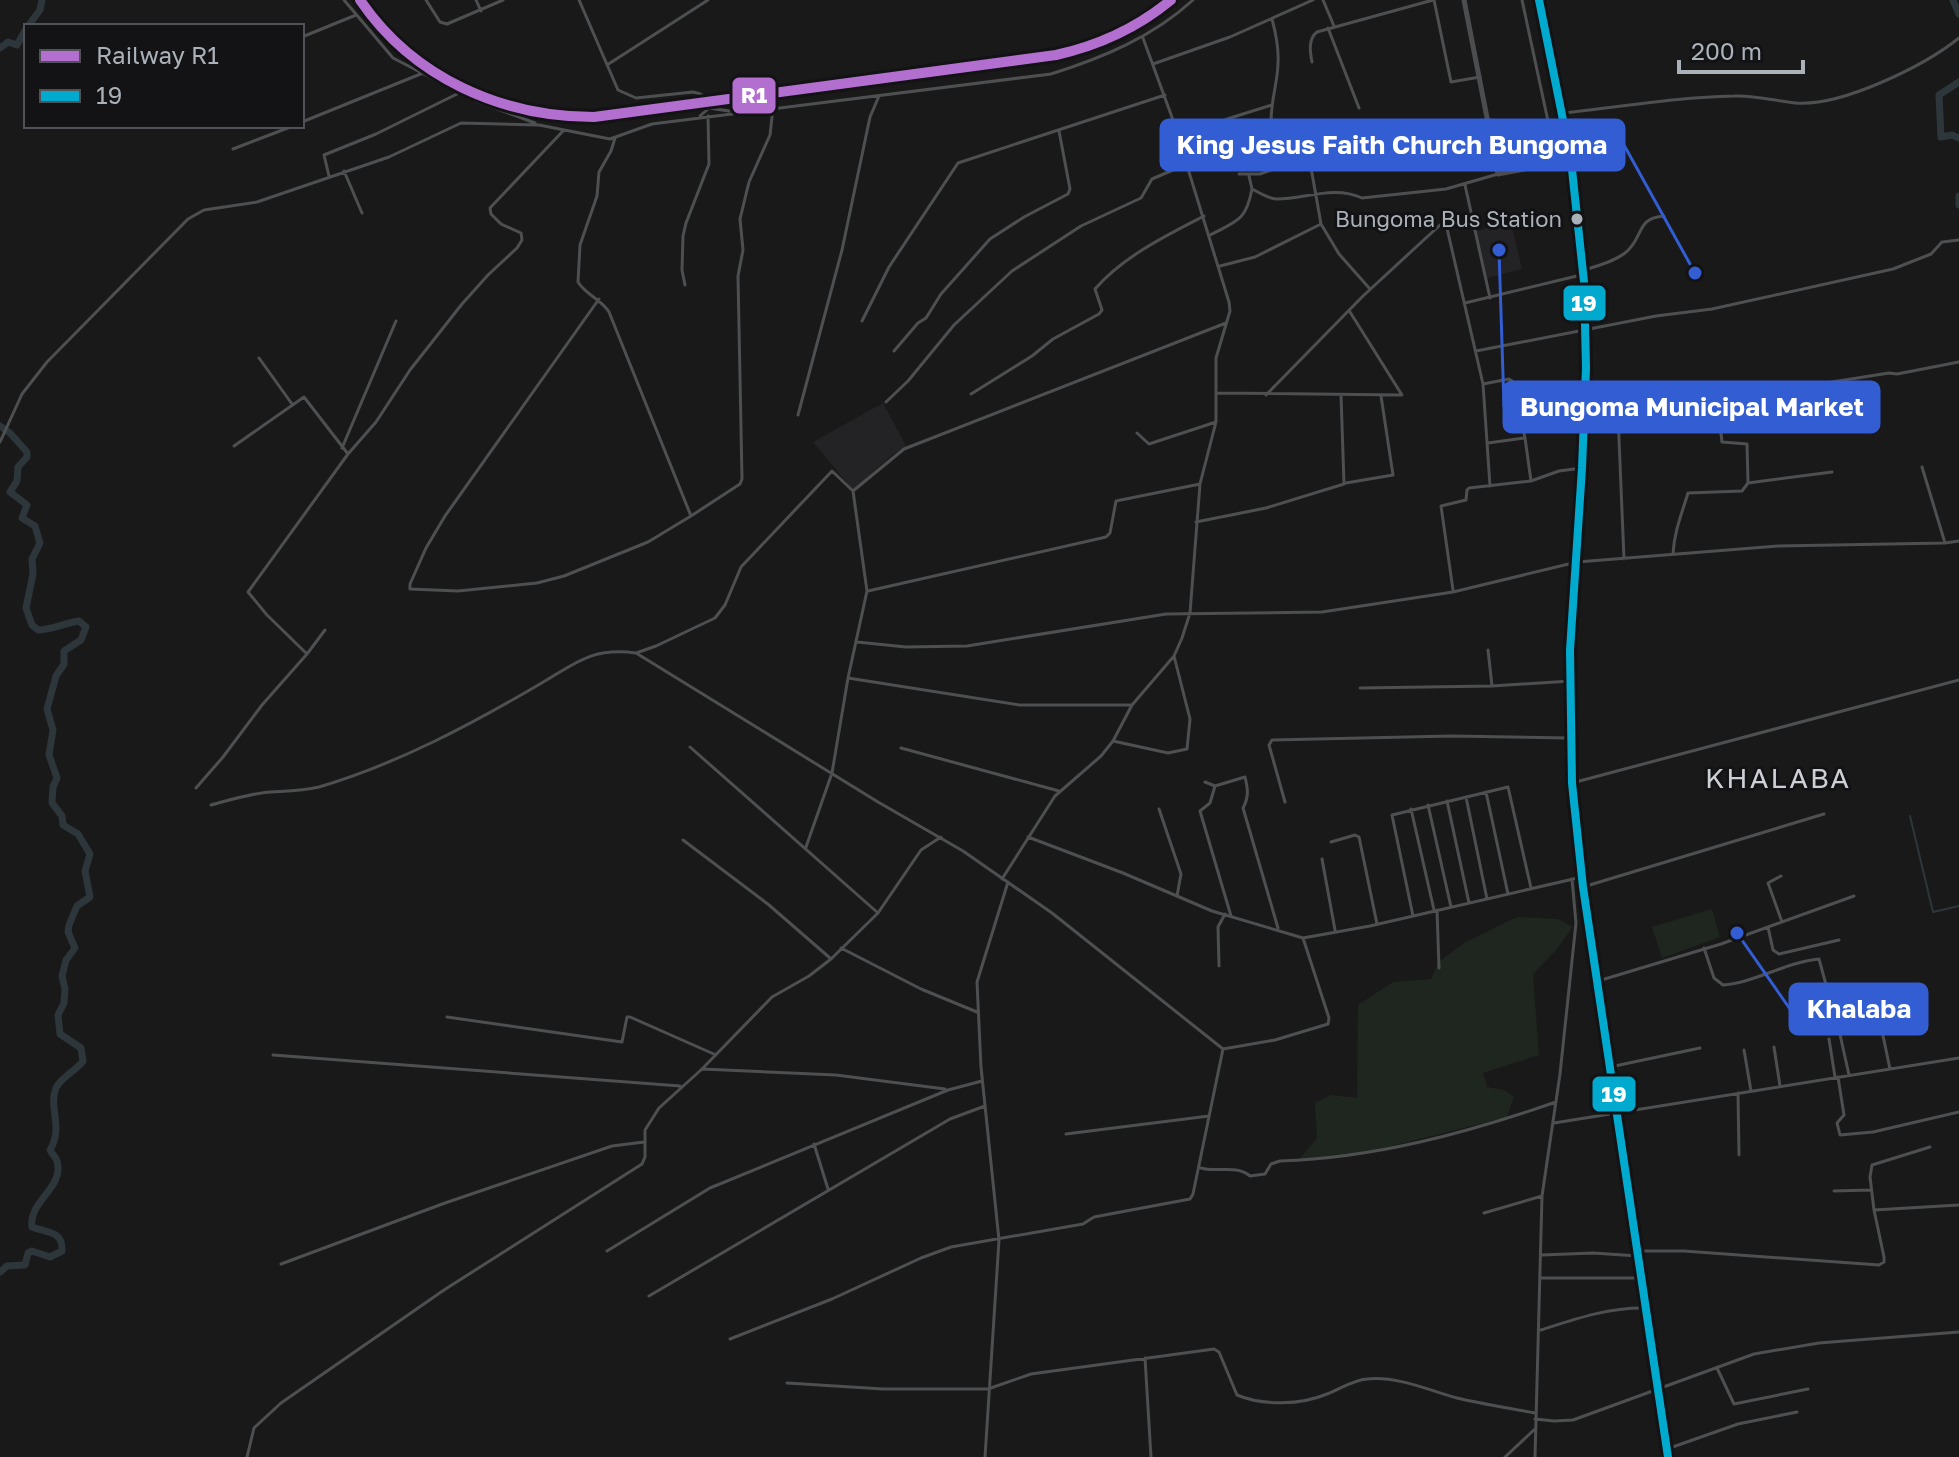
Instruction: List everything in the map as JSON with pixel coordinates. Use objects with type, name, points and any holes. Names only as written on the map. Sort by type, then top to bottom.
[{"type":"main road","points":[[1539,0],[1571,160],[1584,272],[1584,416],[1570,650],[1572,783],[1583,887],[1668,1453]]},
{"type":"street","points":[[344,0],[389,55],[459,93],[539,125],[615,138],[652,124],[698,117],[1051,74],[1143,38],[1193,0]]},
{"type":"street","points":[[426,0],[443,24],[503,0]]},
{"type":"street","points":[[476,0],[481,11]]},
{"type":"street","points":[[579,0],[618,90],[636,98],[693,92],[705,96],[709,108]]},
{"type":"street","points":[[606,65],[708,0]]},
{"type":"street","points":[[1153,64],[1230,37],[1313,0]]},
{"type":"street","points":[[1323,0],[1334,26]]},
{"type":"street","points":[[1410,0],[1413,5]]},
{"type":"street","points":[[1312,62],[1312,36],[1334,26],[1434,0],[1451,82],[1480,77]]},
{"type":"street","points":[[1464,0],[1498,174]]},
{"type":"street","points":[[1522,0],[1557,163]]},
{"type":"street","points":[[304,36],[356,15]]},
{"type":"street","points":[[1272,19],[1279,67],[1272,105],[1272,135],[1285,153],[1297,161]]},
{"type":"street","points":[[1328,28],[1359,108]]},
{"type":"street","points":[[1002,879],[1061,791],[1094,764],[1113,741],[1132,705],[1174,656],[1190,613],[1200,484],[1216,422],[1215,366],[1230,311],[1220,266],[1165,95],[1143,38]]},
{"type":"street","points":[[1563,113],[1738,95],[1797,103],[1828,100],[1905,71],[1937,55],[1959,38]]},
{"type":"street","points":[[304,121],[423,73]]},
{"type":"street","points":[[329,176],[324,155],[376,134],[459,93]]},
{"type":"street","points":[[862,321],[889,267],[958,163],[1165,95]]},
{"type":"street","points":[[798,415],[842,250],[870,117],[879,96]]},
{"type":"street","points":[[1180,143],[1227,119],[1272,105]]},
{"type":"street","points":[[709,108],[733,113]]},
{"type":"street","points":[[698,117],[709,108]]},
{"type":"street","points":[[599,299],[445,516],[426,548],[409,589],[458,591],[537,583],[564,576],[648,542],[740,484],[738,276],[743,250],[740,219],[749,182],[770,135],[773,108]]},
{"type":"street","points":[[685,285],[683,236],[709,164],[708,116]]},
{"type":"street","points":[[0,442],[22,394],[47,362],[188,219],[217,207],[257,202],[389,157],[461,123],[539,125]]},
{"type":"street","points":[[233,149],[288,128]]},
{"type":"street","points":[[307,654],[248,592],[348,454],[376,422],[410,370],[462,304],[517,248],[522,240],[521,233],[501,224],[491,214],[490,208],[563,131]]},
{"type":"street","points":[[894,351],[926,318],[941,294],[990,239],[1068,194],[1070,189],[1059,131]]},
{"type":"street","points":[[615,138],[599,172],[597,196],[580,245],[577,263],[579,285],[599,299],[609,312],[691,516]]},
{"type":"street","points":[[1252,189],[1274,199],[1315,192],[1354,194],[1362,198],[1465,185],[1468,181],[1571,160]]},
{"type":"street","points":[[1239,174],[1249,176],[1297,161],[1310,162],[1321,224],[1339,254],[1371,290]]},
{"type":"street","points":[[886,402],[908,381],[954,325],[1012,271],[1081,226],[1141,198],[1152,179],[1187,164]]},
{"type":"street","points":[[344,171],[362,213]]},
{"type":"street","points":[[1210,235],[1232,224],[1248,210],[1252,189],[1249,176]]},
{"type":"street","points":[[1465,185],[1490,298]]},
{"type":"street","points":[[971,394],[1032,356],[1053,339],[1099,314],[1102,310],[1095,289],[1114,270],[1153,243],[1204,216]]},
{"type":"street","points":[[1465,303],[1584,272],[1627,252],[1645,222],[1664,216]]},
{"type":"street","points":[[1266,395],[1349,310],[1445,223],[1483,384],[1490,486]]},
{"type":"street","points":[[1220,266],[1263,254],[1321,224]]},
{"type":"street","points":[[1475,351],[1706,310],[1893,269],[1931,254],[1942,242],[1959,240]]},
{"type":"street","points":[[1217,393],[1402,395],[1349,310]]},
{"type":"street","points":[[342,448],[396,321]]},
{"type":"street","points":[[853,491],[904,449],[1226,323]]},
{"type":"street","points":[[259,358],[292,404]]},
{"type":"street","points":[[1584,416],[1717,400],[1959,362]]},
{"type":"street","points":[[1483,384],[1512,380],[1531,481]]},
{"type":"street","points":[[1341,395],[1345,483]]},
{"type":"street","points":[[1196,522],[1266,508],[1345,483],[1393,475],[1381,396]]},
{"type":"street","points":[[234,446],[292,404],[306,398],[348,454]]},
{"type":"street","points":[[1673,554],[1674,532],[1688,493],[1742,491],[1748,483],[1747,444],[1722,442],[1717,400]]},
{"type":"street","points":[[1618,413],[1624,559]]},
{"type":"street","points":[[1137,433],[1149,444],[1216,422]]},
{"type":"street","points":[[1488,443],[1525,438]]},
{"type":"street","points":[[1922,467],[1945,543]]},
{"type":"street","points":[[1453,592],[1441,506],[1466,500],[1468,489],[1531,481],[1559,471],[1582,468]]},
{"type":"street","points":[[636,653],[715,618],[725,605],[741,567],[833,471],[853,491],[867,591],[832,773],[806,847]]},
{"type":"street","points":[[1748,483],[1832,472]]},
{"type":"street","points":[[867,591],[1106,537],[1110,533],[1116,501],[1200,484]]},
{"type":"street","points":[[857,642],[906,647],[967,646],[1190,613],[1322,612],[1453,592],[1577,562],[1778,546],[1959,541]]},
{"type":"street","points":[[196,788],[325,630]]},
{"type":"street","points":[[211,805],[269,792],[292,793],[337,780],[474,723],[587,657],[613,650],[636,653],[941,837],[1099,950],[1223,1049],[1275,1040],[1328,1024],[1329,1018],[1303,938]]},
{"type":"street","points":[[1488,650],[1492,686]]},
{"type":"street","points":[[1113,741],[1168,753],[1187,749],[1190,719],[1174,656]]},
{"type":"street","points":[[848,678],[1004,704],[1040,707],[1132,705]]},
{"type":"street","points":[[1572,783],[1959,680]]},
{"type":"street","points":[[1360,688],[1571,681]]},
{"type":"street","points":[[1285,802],[1269,745],[1272,740],[1452,736],[1572,739]]},
{"type":"street","points":[[690,747],[878,913]]},
{"type":"street","points":[[901,748],[1061,791]]},
{"type":"street","points":[[1205,782],[1215,786],[1245,777],[1247,801],[1243,808],[1278,928]]},
{"type":"street","points":[[1215,786],[1210,803],[1200,811],[1231,916]]},
{"type":"street","points":[[1413,916],[1392,815],[1411,809],[1509,788],[1531,888]]},
{"type":"street","points":[[1486,792],[1508,894]]},
{"type":"street","points":[[1466,797],[1487,899]]},
{"type":"street","points":[[1447,801],[1469,903]]},
{"type":"street","points":[[1428,805],[1451,907]]},
{"type":"street","points":[[1159,809],[1181,874],[1177,896]]},
{"type":"street","points":[[1411,809],[1436,910],[1439,968]]},
{"type":"street","points":[[1583,887],[1824,814]]},
{"type":"street","points":[[1331,842],[1358,835],[1377,924]]},
{"type":"street","points":[[247,1457],[254,1428],[281,1403],[444,1290],[642,1164],[645,1130],[680,1087],[702,1069],[772,997],[831,959],[878,913],[921,850],[941,837]]},
{"type":"street","points":[[1028,837],[1225,914],[1303,938],[1582,877]]},
{"type":"street","points":[[683,840],[769,905],[831,959]]},
{"type":"street","points":[[1322,859],[1335,931]]},
{"type":"street","points":[[1781,876],[1768,883],[1782,922]]},
{"type":"street","points":[[1535,1457],[1542,1196],[1554,1123],[1576,923],[1572,879]]},
{"type":"street","points":[[985,1457],[999,1240],[977,1012],[980,972],[1008,882]]},
{"type":"street","points":[[1598,981],[1854,896]]},
{"type":"street","points":[[1219,966],[1218,927],[1225,914]]},
{"type":"street","points":[[1768,927],[1773,950],[1779,954],[1839,940]]},
{"type":"street","points":[[841,948],[921,989],[977,1012]]},
{"type":"street","points":[[1704,948],[1714,978],[1723,985],[1736,984],[1774,969],[1819,959],[1828,992]]},
{"type":"street","points":[[1878,1012],[1890,1069]]},
{"type":"street","points":[[447,1017],[623,1042],[626,1021],[630,1017],[716,1055]]},
{"type":"street","points":[[1839,1030],[1849,1075]]},
{"type":"street","points":[[1829,1039],[1844,1115],[1836,1125],[1842,1136],[1959,1112]]},
{"type":"street","points":[[1774,1047],[1780,1086]]},
{"type":"street","points":[[1610,1067],[1700,1048]]},
{"type":"street","points":[[730,1339],[951,1247],[1083,1224],[1092,1218],[1190,1199],[1211,1115],[1223,1049]]},
{"type":"street","points":[[1744,1050],[1751,1091]]},
{"type":"street","points":[[273,1055],[680,1087]]},
{"type":"street","points":[[1554,1123],[1959,1058]]},
{"type":"street","points":[[702,1069],[836,1075],[948,1090]]},
{"type":"street","points":[[607,1251],[710,1188],[948,1090],[982,1081]]},
{"type":"street","points":[[1738,1093],[1739,1155]]},
{"type":"street","points":[[1199,1168],[1213,1172],[1233,1169],[1250,1176],[1261,1175],[1271,1164],[1280,1161],[1342,1157],[1404,1147],[1556,1102]]},
{"type":"street","points":[[649,1296],[950,1119],[985,1106]]},
{"type":"street","points":[[1066,1134],[1211,1115]]},
{"type":"street","points":[[281,1264],[612,1146],[644,1142]]},
{"type":"street","points":[[814,1144],[828,1189]]},
{"type":"street","points":[[1541,1255],[1684,1251],[1879,1265],[1884,1262],[1884,1257],[1871,1190],[1869,1172],[1872,1165],[1930,1147]]},
{"type":"street","points":[[1834,1191],[1871,1190]]},
{"type":"street","points":[[1484,1213],[1542,1196]]},
{"type":"street","points":[[1874,1210],[1959,1205]]},
{"type":"street","points":[[1539,1278],[1641,1278]]},
{"type":"street","points":[[1539,1330],[1585,1316],[1631,1307],[1646,1308]]},
{"type":"street","points":[[1535,1419],[1573,1420],[1741,1357],[1804,1345],[1959,1332]]},
{"type":"street","points":[[787,1383],[883,1389],[988,1389],[1031,1374],[1217,1349],[1237,1395],[1256,1401],[1293,1402],[1319,1397],[1357,1381],[1371,1379],[1420,1386],[1457,1398],[1535,1413]]},
{"type":"street","points":[[1145,1358],[1151,1457]]},
{"type":"street","points":[[1717,1368],[1734,1404],[1808,1389]]},
{"type":"street","points":[[1668,1453],[1738,1424],[1797,1412]]},
{"type":"street","points":[[1505,1457],[1535,1429]]},
{"type":"shaded area","points":[[1511,222],[1522,269],[1487,278],[1476,231]]},
{"type":"shaded area","points":[[883,403],[906,446],[853,490],[813,442]]},
{"type":"shaded area","points":[[1712,909],[1720,937],[1662,958],[1652,927]]},
{"type":"shaded area","points":[[1517,917],[1558,919],[1573,927],[1533,974],[1539,1055],[1483,1073],[1487,1087],[1504,1090],[1514,1097],[1507,1117],[1368,1152],[1299,1160],[1317,1138],[1315,1103],[1331,1095],[1357,1098],[1358,1005],[1393,982],[1431,979],[1439,962],[1464,943]]},
{"type":"waterway","points":[[30,24],[40,10],[42,0]]},
{"type":"waterway","points":[[1953,0],[1959,14]]},
{"type":"waterway","points":[[0,48],[8,42],[17,45],[24,33]]},
{"type":"waterway","points":[[1959,82],[1939,95],[1941,137],[1952,135],[1959,138]]},
{"type":"waterway","points":[[1959,196],[1959,205]]},
{"type":"waterway","points":[[0,426],[27,452],[27,457],[18,467],[17,481],[10,492],[27,505],[22,518],[35,526],[40,543],[32,559],[33,574],[26,608],[32,625],[43,630],[79,621],[86,627],[81,640],[64,651],[64,664],[56,676],[47,709],[53,730],[49,755],[57,778],[52,803],[62,816],[63,825],[78,834],[90,854],[85,871],[90,897],[77,906],[69,925],[68,932],[75,948],[66,960],[62,976],[64,1003],[58,1015],[60,1034],[81,1048],[83,1061],[56,1088],[56,1133],[50,1150],[58,1171],[52,1187],[32,1218],[32,1227],[60,1239],[62,1251],[50,1257],[32,1251],[28,1253],[25,1265],[7,1266],[0,1272]]},
{"type":"waterway","points":[[1910,816],[1933,912],[1959,906]]},
{"type":"rail line","name":"R1","points":[[360,0],[381,27],[406,51],[462,88],[526,110],[594,117],[1056,55],[1116,35],[1171,0]]},
{"type":"transit line","name":"19","points":[[1539,0],[1571,160],[1584,282],[1586,368],[1570,650],[1572,783],[1583,887],[1668,1457]]},
{"type":"place","name":"Bungoma Bus Station","points":[[1577,219]]},
{"type":"place","name":"Bungoma Municipal Market","points":[[1499,250]]},
{"type":"place","name":"King Jesus Faith Church Bungoma","points":[[1695,273]]},
{"type":"place","name":"Khalaba","points":[[1737,933]]},
{"type":"district","name":"KHALABA","points":[[1778,778]]}]
